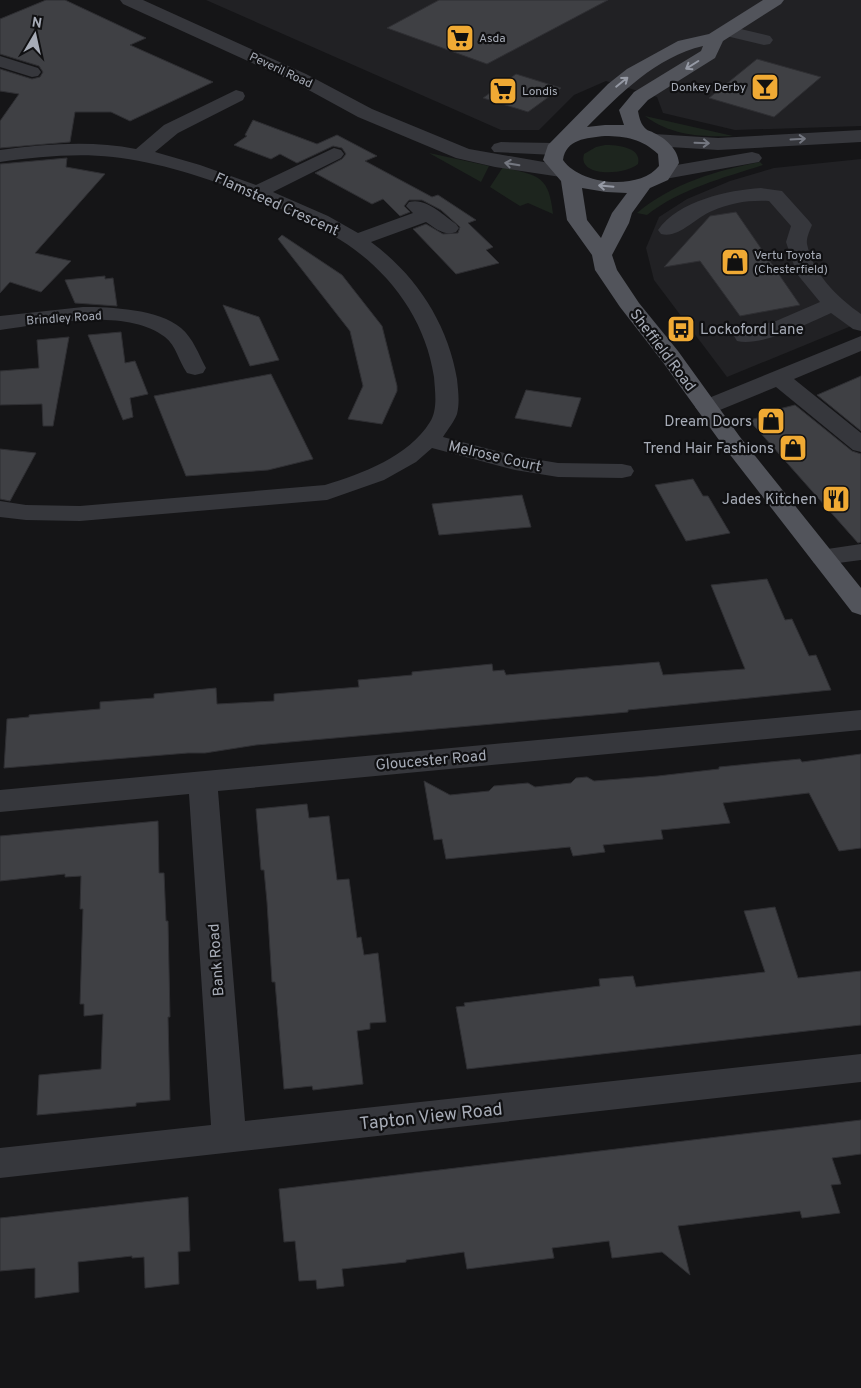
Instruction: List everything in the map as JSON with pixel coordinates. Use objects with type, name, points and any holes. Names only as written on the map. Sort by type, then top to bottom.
[{"type":"main road","points":[[561,143],[615,88],[633,73],[684,45],[721,34],[775,0]]},
{"type":"main road","points":[[565,174],[586,184],[605,187],[625,187],[643,184],[656,179],[664,173],[669,166],[668,152],[647,137],[630,119],[628,110],[641,96],[709,54],[721,34]]},
{"type":"main road","points":[[561,143],[583,133],[602,130],[621,131],[647,137]]},
{"type":"main road","name":"Sheffield Road","points":[[561,143],[553,160],[565,174],[577,220],[602,255],[606,270],[630,307],[670,356],[707,407],[861,606]]},
{"type":"main road","points":[[602,255],[619,223],[622,213],[643,184]]},
{"type":"street","name":"Peveril Road","points":[[129,0],[300,78],[365,113],[464,154],[565,174]]},
{"type":"street","points":[[721,34],[764,40]]},
{"type":"street","points":[[0,61],[32,72]]},
{"type":"street","points":[[140,155],[171,129],[236,96]]},
{"type":"street","points":[[647,137],[718,144],[861,136]]},
{"type":"street","name":"Peveril Road","points":[[433,140],[470,147],[561,143]]},
{"type":"street","points":[[316,146],[352,164]]},
{"type":"street","points":[[664,173],[776,155],[861,149]]},
{"type":"street","name":"Flamsteed Crescent","points":[[0,156],[41,150],[85,150],[140,155],[224,179],[309,214],[355,241],[380,259],[421,306],[445,362],[448,400],[443,420],[428,440],[404,460],[372,476],[326,492],[73,514],[14,512],[0,509]]},
{"type":"street","points":[[257,192],[334,154]]},
{"type":"street","points":[[668,230],[681,217],[724,200],[758,193],[775,195],[802,225],[796,242],[808,274],[833,304],[861,324]]},
{"type":"street","points":[[355,241],[422,210],[449,228]]},
{"type":"street","points":[[745,336],[784,326],[833,304]]},
{"type":"street","name":"Brindley Road","points":[[0,323],[84,315],[112,314],[137,318],[158,324],[175,333],[195,368]]},
{"type":"street","points":[[707,407],[861,343]]},
{"type":"street","points":[[778,377],[861,445]]},
{"type":"street","name":"Melrose Court","points":[[428,440],[515,463],[558,470],[622,471]]},
{"type":"street","points":[[823,557],[861,552]]},
{"type":"street","name":"Gloucester Road","points":[[0,801],[861,720]]},
{"type":"street","name":"Bank Road","points":[[203,782],[229,1139]]},
{"type":"street","name":"Tapton View Road","points":[[0,1163],[861,1068]]},
{"type":"shaded area","points":[[206,0],[861,0],[861,126],[735,130],[663,113],[657,97],[606,81],[574,95],[539,130],[501,130]]},
{"type":"shaded area","points":[[645,116],[733,136],[687,134],[666,128]]},
{"type":"shaded area","points":[[605,145],[628,148],[636,154],[638,164],[632,168],[614,172],[595,171],[588,167],[584,162],[584,154],[596,147]]},
{"type":"shaded area","points":[[429,153],[489,166],[481,182]]},
{"type":"shaded area","points":[[861,159],[861,322],[727,377],[654,280],[646,248],[659,217],[687,199],[730,181],[774,168]]},
{"type":"shaded area","points":[[760,162],[763,165],[717,180],[673,198],[647,215],[637,213],[680,186],[711,174]]},
{"type":"shaded area","points":[[503,167],[540,179],[548,191],[553,214],[528,203],[520,206],[490,187]]},
{"type":"building","points":[[46,0],[65,0],[146,38],[130,45],[213,82],[130,121],[111,112],[75,112],[70,142],[0,148],[0,121],[19,94],[0,91],[0,69],[32,79],[40,77],[43,72],[39,66],[0,54],[0,19]]},
{"type":"building","points":[[439,0],[608,0],[487,64],[387,28]]},
{"type":"building","name":"Donkey Derby","points":[[757,59],[821,77],[774,117],[709,98]]},
{"type":"building","points":[[516,74],[561,88],[528,112],[483,98]]},
{"type":"building","points":[[253,120],[317,144],[337,135],[377,156],[365,161],[432,197],[438,195],[476,220],[468,223],[493,247],[486,250],[499,263],[456,274],[413,229],[426,224],[443,234],[458,233],[460,227],[441,210],[422,200],[409,200],[404,206],[410,212],[400,216],[383,199],[372,204],[315,173],[342,159],[346,154],[342,148],[333,146],[297,163],[280,154],[271,159],[234,145],[247,136],[245,135]]},
{"type":"building","points":[[67,158],[66,167],[105,174],[35,253],[71,261],[41,292],[10,282],[0,293],[0,164]]},
{"type":"building","name":"Vertu Toyota (Chesterfield)","points":[[736,212],[800,305],[740,316],[700,261],[664,267],[710,216]]},
{"type":"building","points":[[282,235],[342,275],[382,326],[397,391],[382,424],[348,419],[363,386],[350,331],[278,239]]},
{"type":"building","points":[[105,276],[105,279],[113,278],[117,306],[75,303],[65,280]]},
{"type":"building","points":[[223,305],[259,317],[279,360],[250,366]]},
{"type":"building","points":[[121,332],[125,363],[135,361],[148,394],[130,398],[133,417],[123,420],[88,335]]},
{"type":"building","points":[[69,337],[53,426],[43,426],[42,404],[0,405],[0,371],[39,368],[37,340]]},
{"type":"building","points":[[271,374],[313,459],[268,470],[186,476],[154,396]]},
{"type":"building","points":[[861,376],[861,431],[817,395]]},
{"type":"building","points":[[526,390],[581,398],[571,427],[515,418]]},
{"type":"building","points":[[795,405],[852,451],[861,454],[861,542],[858,543],[749,420],[766,416],[763,413]]},
{"type":"building","points":[[0,449],[36,453],[10,501],[0,499]]},
{"type":"building","points":[[693,479],[703,496],[708,496],[730,533],[686,541],[655,485]]},
{"type":"building","points":[[522,495],[531,527],[439,535],[432,504]]},
{"type":"building","points":[[767,579],[785,620],[792,619],[809,656],[816,655],[831,690],[628,710],[628,712],[256,745],[205,753],[4,768],[7,719],[29,717],[29,715],[100,709],[100,702],[154,698],[154,694],[216,688],[217,704],[274,701],[274,694],[359,687],[358,680],[412,675],[412,672],[492,664],[493,671],[504,670],[506,675],[659,662],[663,675],[745,669],[711,585]]},
{"type":"building","points":[[861,754],[861,848],[839,851],[809,793],[723,803],[730,823],[661,830],[663,839],[603,845],[605,852],[573,856],[570,847],[446,859],[442,839],[434,840],[424,781],[450,795],[489,791],[494,786],[528,783],[535,787],[571,783],[576,778],[587,777],[594,781],[658,776],[719,769],[719,767],[800,759],[802,762]]},
{"type":"building","points":[[307,804],[309,818],[329,816],[337,880],[349,879],[357,938],[361,937],[364,955],[378,953],[386,1022],[370,1023],[370,1029],[357,1031],[363,1084],[313,1090],[312,1086],[284,1089],[275,982],[272,982],[264,870],[261,870],[256,809]]},
{"type":"building","points":[[158,821],[159,873],[164,873],[166,921],[168,921],[170,1100],[136,1103],[136,1106],[37,1115],[39,1075],[101,1069],[103,1014],[84,1016],[84,1004],[80,1004],[83,909],[80,909],[81,876],[65,877],[65,874],[0,881],[0,836]]},
{"type":"building","points":[[775,907],[798,978],[861,971],[861,1025],[467,1069],[456,1007],[465,1006],[464,1003],[600,986],[599,979],[633,976],[636,987],[765,972],[744,911]]},
{"type":"building","points":[[861,1120],[861,1154],[832,1158],[841,1184],[831,1185],[840,1213],[802,1218],[800,1211],[678,1226],[690,1275],[662,1252],[612,1258],[609,1241],[552,1248],[554,1258],[467,1269],[464,1252],[406,1260],[406,1262],[342,1269],[344,1286],[317,1289],[316,1280],[299,1281],[295,1241],[284,1242],[279,1189]]},
{"type":"building","points":[[188,1197],[190,1251],[178,1252],[179,1284],[145,1288],[144,1257],[132,1258],[132,1256],[78,1262],[79,1292],[35,1298],[35,1268],[0,1271],[0,1218]]},
{"type":"place","name":"Asda","points":[[460,38]]},
{"type":"place","name":"Donkey Derby","points":[[765,87]]},
{"type":"place","name":"Londis","points":[[503,91]]},
{"type":"place","name":"Vertu Toyota (Chesterfield)","points":[[735,262]]},
{"type":"place","name":"Lockoford Lane","points":[[681,329]]},
{"type":"place","name":"Dream Doors","points":[[771,421]]},
{"type":"place","name":"Trend Hair Fashions","points":[[793,448]]},
{"type":"place","name":"Jades Kitchen","points":[[836,499]]}]
